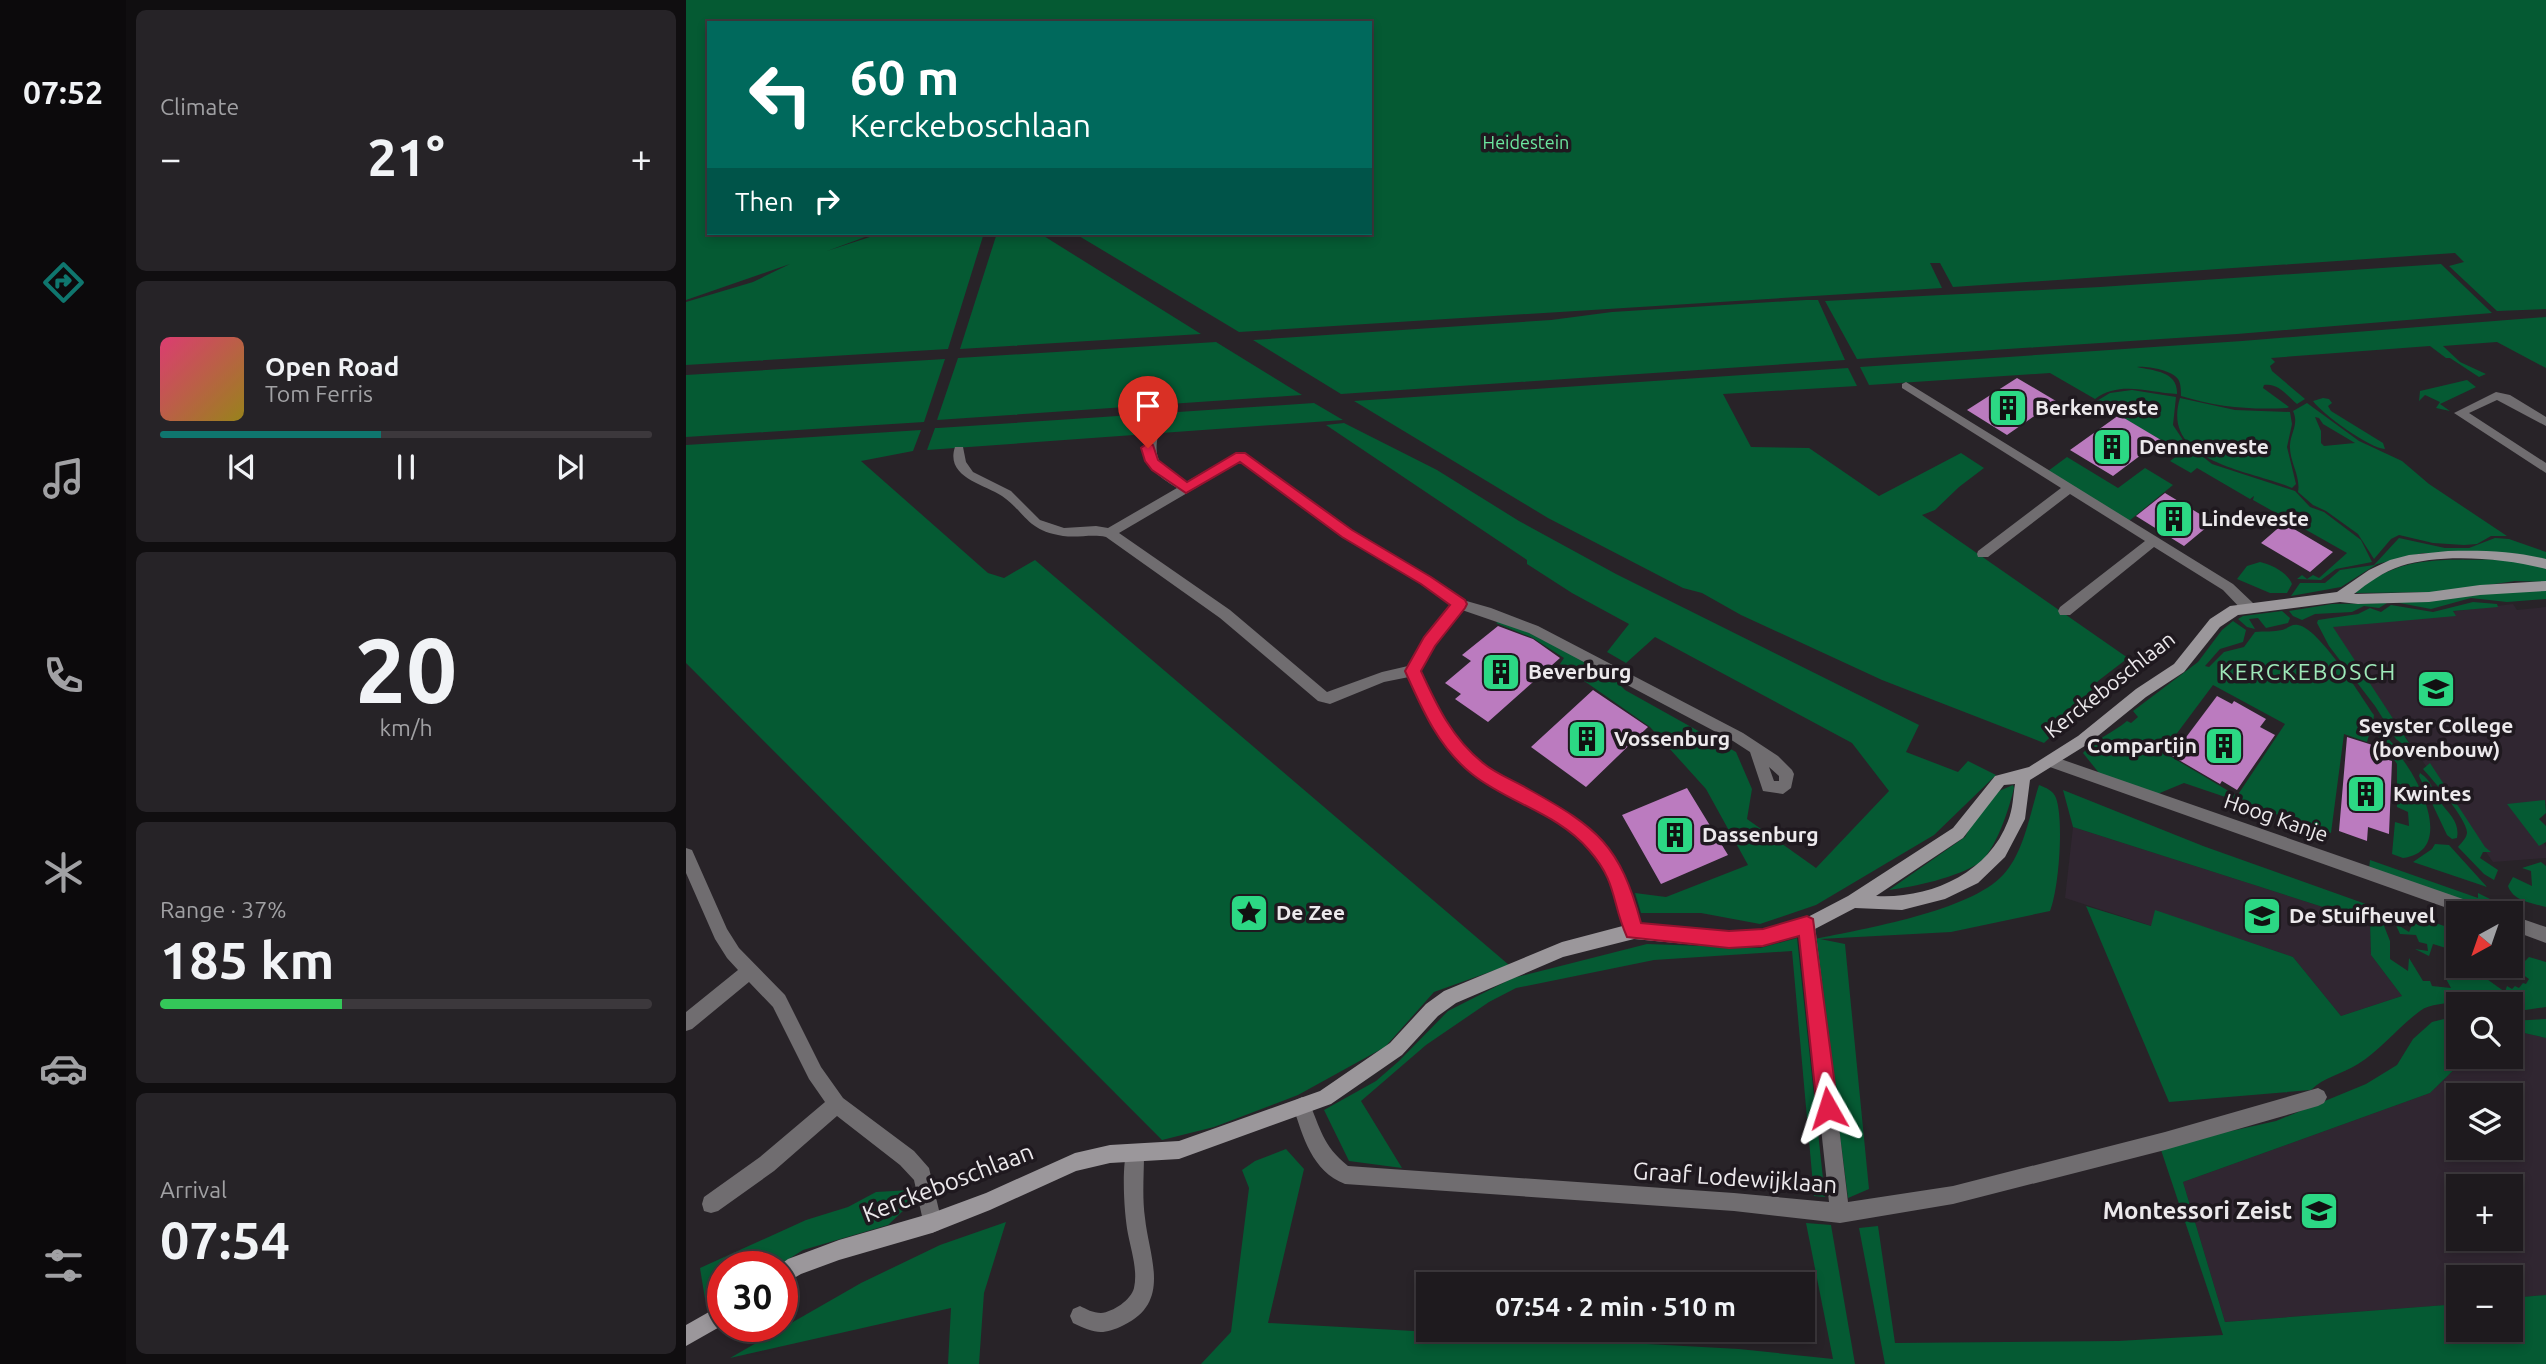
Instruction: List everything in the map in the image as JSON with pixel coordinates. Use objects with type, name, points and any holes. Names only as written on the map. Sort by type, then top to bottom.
[{"type":"street","points":[[1906,386],[2228,587],[2248,607]]},
{"type":"street","points":[[2546,422],[2506,398],[2496,396],[2460,412],[2546,469]]},
{"type":"street","points":[[1152,436],[1148,448],[1152,461],[1186,488]]},
{"type":"street","points":[[959,450],[960,462],[969,475],[1007,494],[1031,520],[1043,528],[1064,532],[1096,530],[1110,533],[1225,614],[1322,697],[1330,698],[1382,677],[1413,671]]},
{"type":"street","points":[[1110,533],[1240,456],[1347,534],[1426,580],[1459,604],[1533,627],[1758,751]]},
{"type":"street","points":[[1983,554],[2070,488]]},
{"type":"street","points":[[2065,611],[2153,541]]},
{"type":"street","points":[[2340,597],[2370,574],[2408,560],[2481,556],[2528,558],[2546,564]]},
{"type":"street","name":"Kerckeboschlaan","points":[[798,1265],[932,1223],[990,1201],[1075,1162],[1110,1154],[1179,1150],[1325,1098],[1375,1066],[1396,1049],[1432,1010],[1450,997],[1551,954],[1633,931],[1729,940],[1763,938],[1807,925],[1854,901],[1958,833],[2000,780],[2023,776],[2052,762],[2141,693],[2179,668],[2224,616],[2248,607],[2340,597],[2429,597],[2480,590],[2546,586]]},
{"type":"street","points":[[1413,671],[1429,642],[1459,604]]},
{"type":"street","points":[[1413,671],[1438,726],[1478,769],[1566,818],[1599,848],[1614,868],[1623,889],[1633,931]]},
{"type":"street","name":"Hoog Kanje","points":[[2052,762],[2449,901]]},
{"type":"street","name":"Kerckeboschlaan","points":[[1854,901],[1902,903],[1944,893],[1974,878],[1997,858],[2017,818],[2023,776]]},
{"type":"street","points":[[686,855],[691,879],[721,934],[733,953],[779,1000],[815,1073],[837,1104],[907,1158],[922,1175],[932,1223]]},
{"type":"street","points":[[1807,925],[1840,1213]]},
{"type":"street","points":[[2524,927],[2546,935]]},
{"type":"street","points":[[686,1023],[750,971]]},
{"type":"street","name":"Graaf Lodewijklaan","points":[[1302,1107],[1315,1147],[1322,1158],[1345,1174],[1734,1202],[1840,1213],[1953,1195],[2165,1141],[2318,1097]]},
{"type":"street","points":[[711,1204],[767,1164],[837,1104]]},
{"type":"street","points":[[1080,1316],[1091,1322],[1101,1323],[1129,1310],[1140,1299],[1144,1287],[1135,1217],[1135,1153]]},
{"type":"street","points":[[686,1336],[707,1324]]},
{"type":"shaded area","name":"Seyster College (bovenbouw)","points":[[2513,604],[2517,610],[2546,607],[2546,804],[2523,806],[2546,847],[2546,858],[2493,862],[2329,627]]},
{"type":"shaded area","name":"De Stuifheuvel","points":[[2073,827],[2370,922],[2371,955],[2402,996],[2341,1016],[2293,957],[2155,911],[2152,926],[2065,898]]},
{"type":"shaded area","name":"Montessori Zeist","points":[[2523,1033],[2546,1038],[2546,1295],[2523,1297],[2523,1265],[2446,1265],[2446,1305],[2225,1322],[2183,1182],[2430,1093],[2455,1069],[2523,1069]]},
{"type":"green space","name":"Heidestein","points":[[686,0],[2546,0],[2546,309],[2497,311],[2449,266],[2464,262],[2455,253],[1953,287],[1940,263],[1930,263],[1942,288],[1239,332],[1077,235],[1372,235],[1372,21],[707,21],[707,235],[871,235],[827,251],[876,235],[983,235],[948,349],[686,365],[686,302],[753,282],[790,264],[686,300]]},
{"type":"green space","points":[[996,235],[1042,235],[1201,334],[960,349]]},
{"type":"green space","points":[[2441,264],[2492,313],[2237,334],[1857,359],[1825,301],[2100,287]]},
{"type":"green space","points":[[1818,300],[1845,360],[1341,394],[1253,340],[1551,320],[1612,312]]},
{"type":"green space","points":[[2546,317],[2546,368],[2497,342],[2443,346],[2460,362],[2486,374],[2479,377],[2430,346],[2271,358],[2275,362],[2270,366],[2272,371],[2305,399],[2297,404],[2278,388],[2264,385],[2263,388],[2289,407],[2287,408],[2234,407],[2181,396],[2180,383],[2175,376],[2147,367],[2137,367],[2169,376],[2174,381],[2177,394],[2125,389],[2105,393],[2095,399],[2050,373],[1869,385],[1860,367],[2242,341]]},
{"type":"green space","points":[[1216,342],[1302,395],[937,420],[958,358]]},
{"type":"green space","points":[[945,359],[924,422],[686,437],[686,375]]},
{"type":"green space","points":[[1848,368],[1857,386],[1723,394],[1751,447],[1809,448],[1879,496],[1961,453],[1984,468],[1935,510],[1922,515],[2128,658],[2098,681],[2080,709],[2044,743],[1882,680],[1741,615],[1702,593],[1683,588],[1548,518],[1354,401]]},
{"type":"green space","points":[[2467,380],[2476,387],[2440,404],[2450,411],[2436,408],[2440,402],[2425,395],[2419,401],[2420,391]]},
{"type":"green space","points":[[2132,390],[2176,397],[2173,425],[2187,446],[2180,451],[2095,402],[2110,393]]},
{"type":"green space","points":[[2180,398],[2235,410],[2290,412],[2292,424],[2287,447],[2296,484],[2292,488],[2233,469],[2196,450],[2183,437],[2177,420]]},
{"type":"green space","points":[[2323,398],[2332,403],[2328,406],[2331,411],[2383,443],[2385,449],[2347,430],[2326,414],[2313,401]]},
{"type":"green space","points":[[1314,403],[1343,420],[927,450],[935,428]]},
{"type":"green space","points":[[2307,403],[2359,441],[2402,461],[2429,484],[2507,536],[2491,536],[2477,544],[2464,545],[2433,543],[2399,535],[2391,539],[2374,559],[2358,534],[2298,492],[2298,480],[2290,451],[2295,424],[2293,411]],"holes":[[[2315,417],[2323,424],[2355,443],[2324,446]]]},
{"type":"green space","points":[[1344,423],[1437,470],[1519,521],[1616,574],[1919,725],[1906,752],[1958,772],[1968,761],[1996,775],[1934,835],[1816,905],[1760,924],[1701,913],[1641,913],[1635,893],[1666,897],[1748,865],[1706,789],[1650,727],[1560,664],[1564,658],[1533,638],[1496,623],[1502,619],[1608,673],[1625,690],[1736,752],[1752,789],[1747,819],[1816,868],[1889,791],[1852,743],[1655,637],[1626,663],[1607,652],[1629,624],[1572,593],[1527,564],[1527,560],[1326,425]]},
{"type":"green space","points":[[921,430],[913,451],[861,461],[988,573],[1004,578],[1035,560],[1509,965],[1434,992],[1385,1047],[1298,1095],[1214,1127],[1162,1140],[686,663],[686,445]]},
{"type":"green space","points":[[2192,448],[2212,464],[2295,491],[2310,507],[2324,512],[2361,540],[2372,562],[2336,569],[2321,580],[2297,579],[2302,575],[2307,579],[2313,575],[2319,578],[2347,553],[2253,500],[2254,496],[2250,499],[2197,468],[2191,473],[2170,461]]},
{"type":"green space","points":[[2067,457],[2118,488],[2145,468],[2173,485],[2129,521],[2048,471]]},
{"type":"green space","points":[[2399,538],[2445,548],[2469,548],[2495,538],[2509,539],[2546,552],[2546,560],[2512,553],[2423,553],[2377,564],[2341,587],[2291,596],[2300,583],[2325,583],[2340,570],[2374,565]]},
{"type":"green space","points":[[2507,559],[2546,567],[2546,582],[2515,581],[2440,592],[2354,593],[2391,570],[2427,561]]},
{"type":"green space","points":[[2260,562],[2287,576],[2292,584],[2287,593],[2270,593],[2237,579],[2247,566]]},
{"type":"green space","points":[[2546,588],[2546,599],[2507,602],[2471,598],[2431,609],[2394,602]]},
{"type":"green space","points":[[2473,602],[2497,604],[2498,607],[2453,611],[2456,616],[2333,627],[2409,743],[2417,743],[2419,746],[2404,745],[2396,739],[2375,706],[2329,646],[2318,620],[2358,614],[2370,608],[2381,612],[2391,605],[2433,612]]},
{"type":"green space","points":[[2387,603],[2379,608],[2364,606],[2352,612],[2315,614],[2302,620],[2289,611],[2332,604]]},
{"type":"green space","points":[[2282,611],[2290,618],[2288,623],[2266,628],[2258,618],[2249,619],[2255,629],[2247,627],[2238,619],[2243,616]]},
{"type":"green space","points":[[2233,621],[2246,630],[2243,642],[2220,649],[2205,666],[2209,667],[2224,652],[2244,647],[2255,632],[2279,631],[2296,625],[2307,629],[2339,664],[2374,715],[2373,722],[2394,745],[2396,752],[2389,753],[2372,725],[2367,742],[2344,734],[2331,833],[2184,783],[2155,795],[2099,773],[2083,753],[2127,721],[2131,723],[2138,717],[2133,711],[2198,662],[2222,630]],"holes":[[[2213,685],[2285,724],[2237,796],[2163,752]]]},
{"type":"green space","points":[[2399,755],[2423,796],[2430,828],[2428,842],[2419,853],[2403,858],[2392,854],[2395,822],[2409,826],[2408,812],[2397,807],[2397,764],[2393,758]]},
{"type":"green space","points":[[2430,763],[2485,847],[2491,852],[2483,852],[2480,858],[2498,870],[2494,880],[2484,874],[2458,847],[2465,839],[2466,827],[2449,800],[2423,769]]},
{"type":"green space","points":[[2420,773],[2430,783],[2453,818],[2458,832],[2457,838],[2452,839],[2447,835],[2419,776]]},
{"type":"green space","points":[[2013,785],[2012,797],[2001,828],[1991,849],[1979,863],[1936,881],[1889,890],[1965,837],[1973,822],[1999,791]]},
{"type":"green space","points":[[2039,785],[2055,795],[2060,822],[2058,871],[2050,911],[1951,932],[1820,939],[1845,944],[1869,1189],[1848,1198],[1815,939],[1915,917],[1966,899],[1987,888],[2003,875],[2016,856]]},
{"type":"green space","points":[[2063,790],[2203,846],[2377,908],[2390,941],[2390,959],[2408,971],[2409,958],[2423,981],[2430,981],[2432,986],[2451,988],[2444,975],[2446,978],[2485,978],[2505,992],[2446,992],[2446,1003],[2420,1011],[2366,1058],[2311,1090],[2169,1102],[2086,906],[2151,926],[2155,910],[2293,957],[2341,1016],[2402,996],[2371,955],[2370,922],[2073,827]]},
{"type":"green space","points":[[2545,800],[2546,813],[2539,819],[2546,826],[2546,842],[2539,846],[2507,804]]},
{"type":"green space","points":[[2435,844],[2449,845],[2487,887],[2413,862]]},
{"type":"green space","points":[[2370,860],[2478,898],[2478,893],[2492,901],[2465,901],[2369,869]]},
{"type":"green space","points":[[2541,862],[2546,866],[2546,907],[2519,898],[2508,886],[2513,877],[2532,886],[2531,871],[2522,868]]},
{"type":"green space","points":[[2394,909],[2446,927],[2446,948],[2433,944],[2429,956],[2415,949],[2428,951],[2427,944],[2419,942],[2416,935],[2400,934],[2395,923],[2409,932],[2412,925],[2393,914]]},
{"type":"green space","points":[[1797,938],[1825,1197],[1814,1196],[1792,951],[1654,960],[1516,988],[1489,1002],[1426,1045],[1361,1101],[1402,1168],[1349,1161],[1324,1110],[1376,1081],[1448,1011],[1513,978],[1647,944],[1760,948]]},
{"type":"green space","points":[[2529,957],[2546,962],[2546,1007],[2523,1010],[2523,992],[2505,992],[2507,986],[2512,989],[2526,984],[2529,979],[2524,976],[2524,962]]},
{"type":"green space","points":[[2446,1018],[2446,1069],[2455,1069],[2430,1093],[2183,1182],[2225,1322],[2446,1305],[2446,1342],[2523,1342],[2523,1297],[2546,1295],[2546,1364],[1885,1364],[1859,1228],[1878,1226],[1895,1343],[2118,1341],[2223,1335],[2160,1147],[2276,1121],[2366,1084],[2397,1065],[2413,1039],[2432,1022]]},
{"type":"green space","points":[[2546,1019],[2546,1038],[2523,1033],[2523,1020]]},
{"type":"green space","points":[[1286,1149],[1304,1169],[1268,1323],[1416,1331],[1416,1342],[1612,1342],[1739,1349],[1833,1359],[1806,1223],[1831,1225],[1855,1364],[1201,1364],[1231,1332],[1249,1188],[1242,1170],[1255,1161]]},
{"type":"green space","points":[[911,1190],[906,1208],[888,1225],[798,1253],[798,1251],[738,1251],[806,1220],[848,1207],[876,1192]]},
{"type":"green space","points":[[1006,1222],[984,1293],[979,1364],[948,1364],[951,1308],[730,1358],[758,1342],[798,1342],[798,1319],[861,1283],[940,1245]]},
{"type":"green space","points":[[707,1265],[705,1299],[700,1268]]},
{"type":"building","name":"Berkenveste","points":[[2017,378],[2056,401],[2007,435],[1967,410]]},
{"type":"building","name":"Dennenveste","points":[[2119,415],[2161,440],[2113,476],[2070,450]]},
{"type":"building","name":"Lindeveste","points":[[2165,493],[2213,522],[2184,546],[2136,516]]},
{"type":"building","points":[[2284,523],[2333,552],[2310,572],[2261,543]]},
{"type":"building","name":"Beverburg","points":[[1498,626],[1533,639],[1560,658],[1488,722],[1455,699],[1461,694],[1445,683],[1471,661],[1462,655]]},
{"type":"building","name":"Vossenburg","points":[[1593,690],[1648,727],[1586,787],[1531,747]]},
{"type":"building","name":"Compartijn","points":[[2217,696],[2232,704],[2234,701],[2266,719],[2260,727],[2275,735],[2237,790],[2222,781],[2220,784],[2172,756]]},
{"type":"building","name":"Kwintes","points":[[2347,737],[2382,748],[2381,758],[2392,761],[2389,834],[2368,827],[2367,841],[2339,831]]},
{"type":"building","name":"Dassenburg","points":[[1687,788],[1728,855],[1661,884],[1622,815]]},
{"type":"place","name":"Berkenveste","points":[[2008,408]]},
{"type":"place","name":"Dennenveste","points":[[2112,447]]},
{"type":"place","name":"Lindeveste","points":[[2174,519]]},
{"type":"place","name":"Beverburg","points":[[1501,672]]},
{"type":"place","name":"Seyster College (bovenbouw)","points":[[2436,689]]},
{"type":"place","name":"Vossenburg","points":[[1587,739]]},
{"type":"place","name":"Compartijn","points":[[2224,746]]},
{"type":"place","name":"Kwintes","points":[[2366,794]]},
{"type":"place","name":"Dassenburg","points":[[1675,835]]},
{"type":"place","name":"De Zee","points":[[1249,913]]},
{"type":"place","name":"De Stuifheuvel","points":[[2262,916]]},
{"type":"place","name":"Montessori Zeist","points":[[2319,1211]]},
{"type":"district","name":"KERCKEBOSCH","points":[[2308,672]]},
{"type":"route","points":[[1148,448],[1157,467],[1186,488],[1240,456],[1347,534],[1452,597],[1459,604],[1429,642],[1413,671],[1438,726],[1478,769],[1566,818],[1594,842],[1614,868],[1623,889],[1633,931],[1729,940],[1763,938],[1807,925],[1828,1108]]}]
